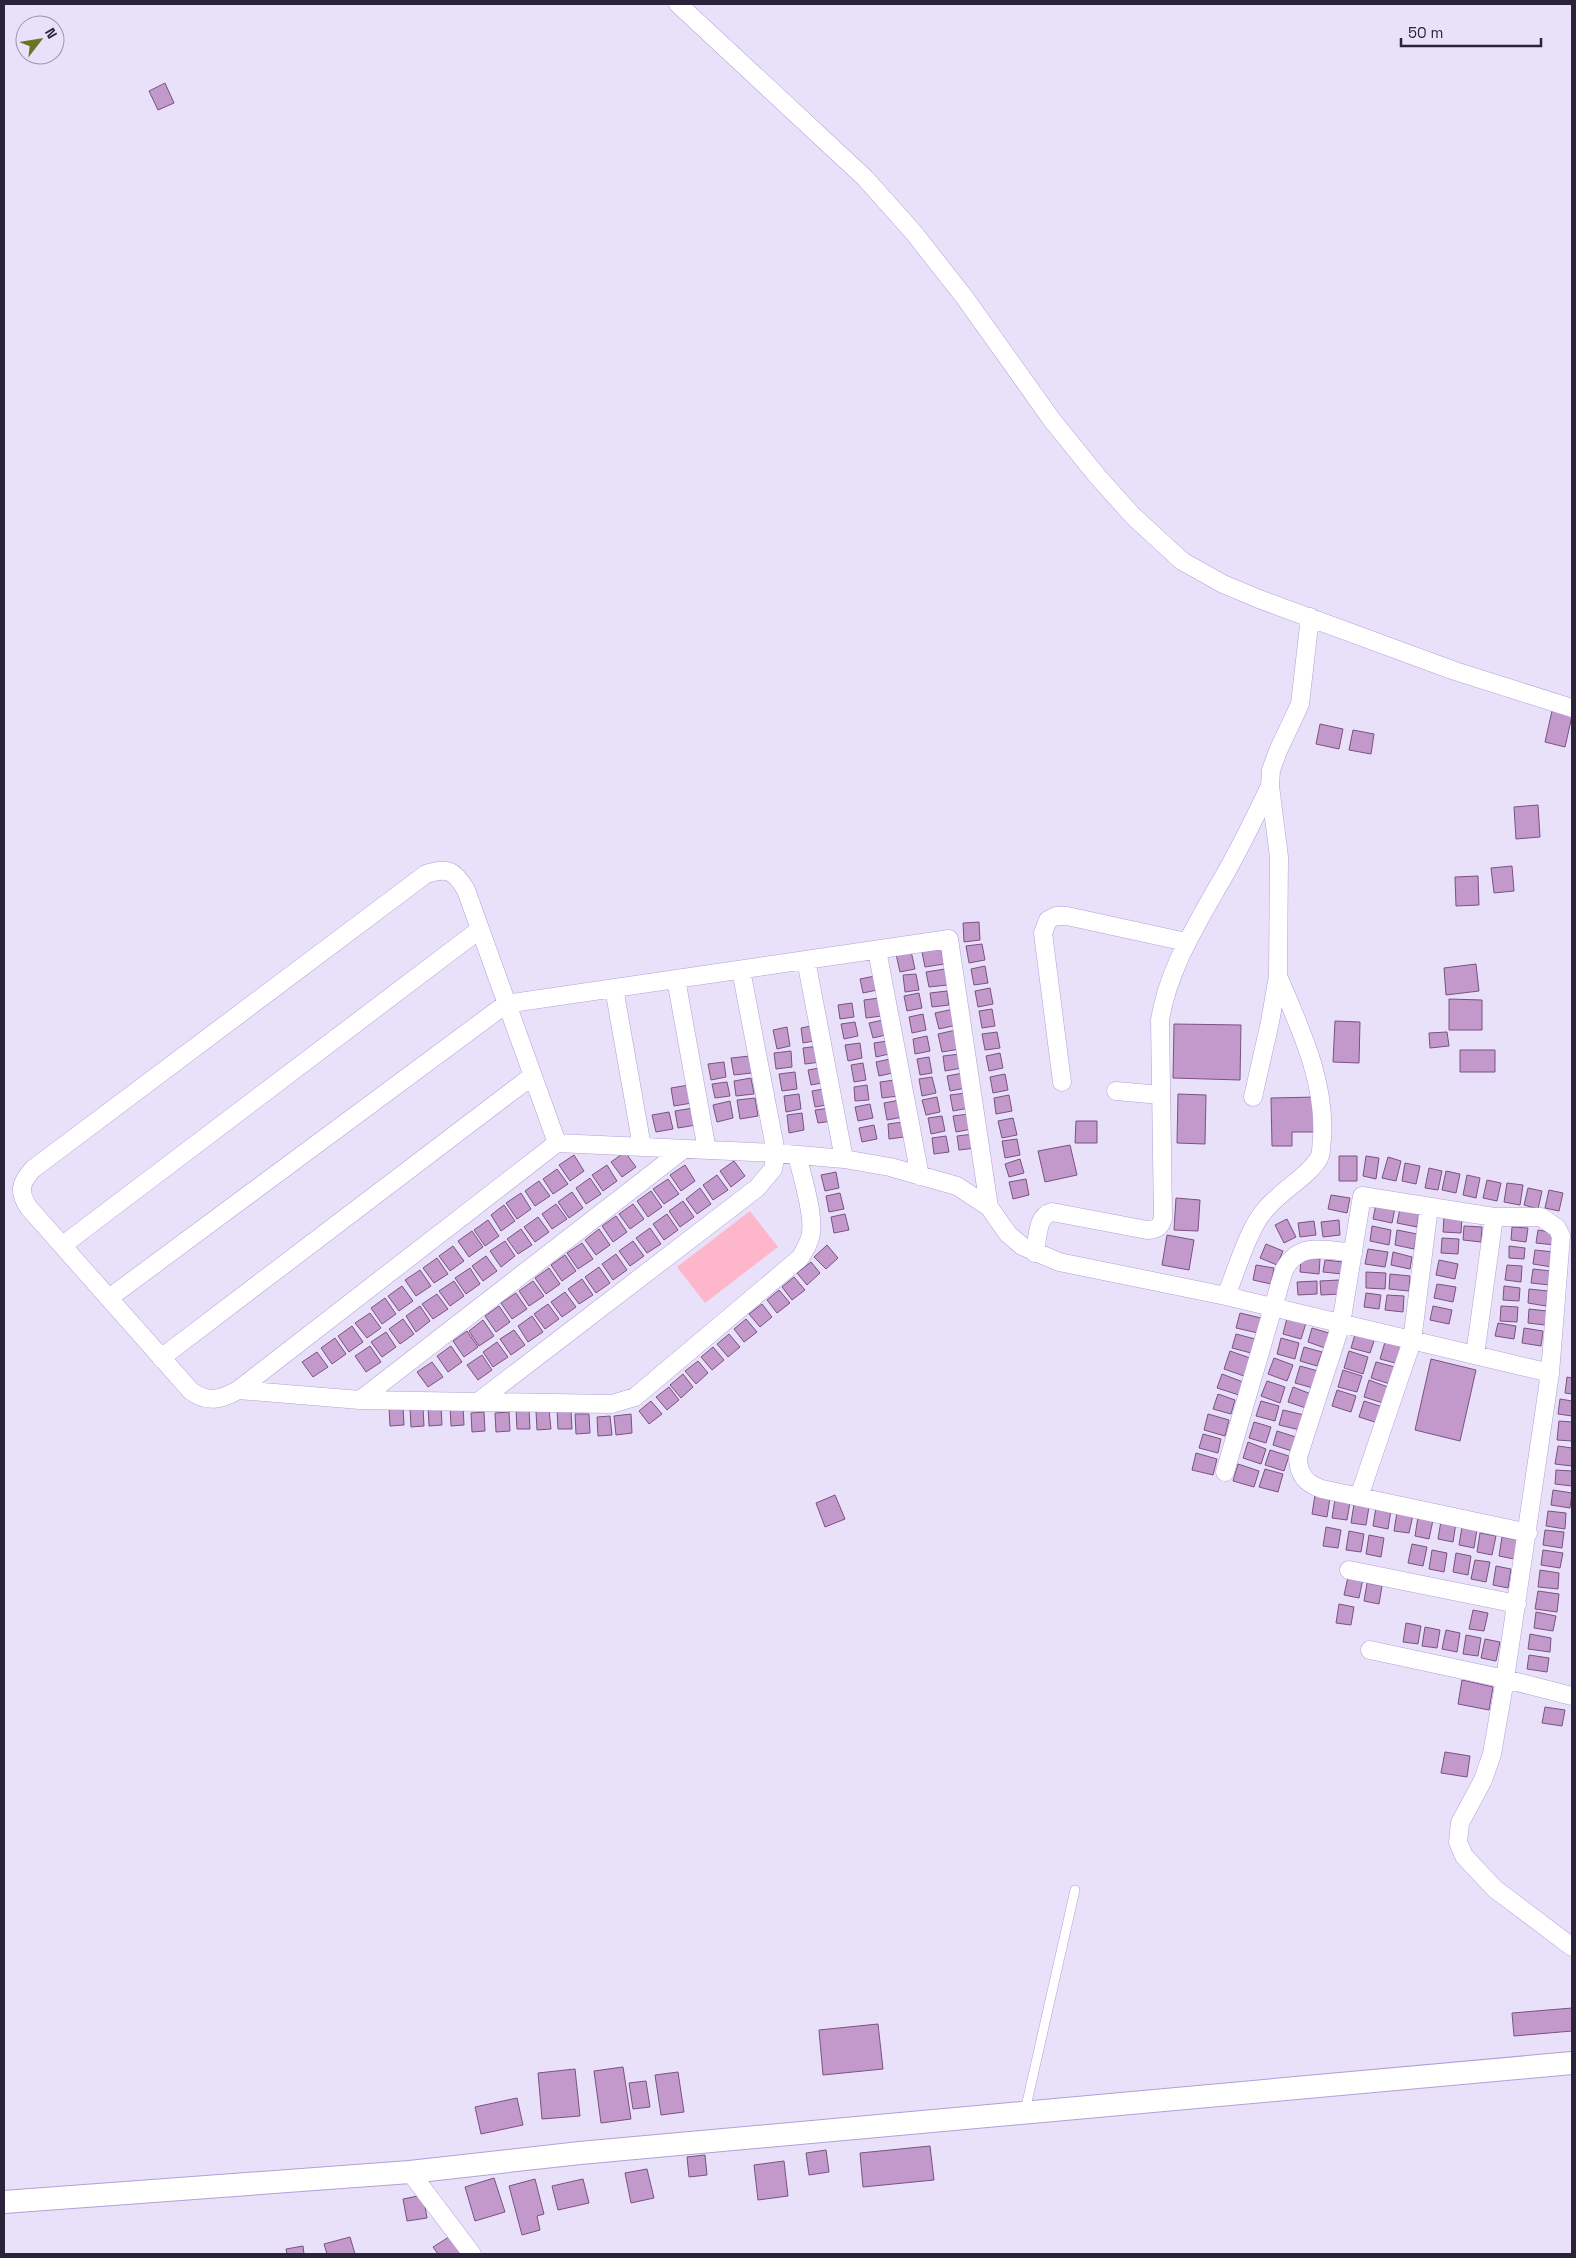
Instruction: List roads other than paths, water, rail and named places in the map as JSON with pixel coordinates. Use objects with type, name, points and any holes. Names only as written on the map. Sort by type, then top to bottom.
[{"type":"street","points":[[678,4],[865,178],[902,220],[965,298],[1058,427],[1098,478],[1133,516],[1182,560],[1215,579],[1258,599],[1455,671],[1572,708]]},
{"type":"street","points":[[1253,1097],[1278,976],[1279,857],[1270,786],[1272,770],[1278,751],[1300,704],[1310,617]]},
{"type":"street","points":[[1035,1253],[1042,1218],[1045,1214],[1052,1212],[1147,1230],[1153,1230],[1162,1224],[1162,1011],[1170,979],[1186,942],[1243,843],[1270,786]]},
{"type":"street","points":[[557,1144],[466,890],[459,878],[449,870],[438,870],[426,874],[33,1169],[21,1184],[20,1192],[24,1200],[191,1391],[200,1398],[214,1400],[238,1390],[557,1144],[776,1153],[844,1159],[890,1168],[957,1186],[989,1207],[1008,1234],[1035,1253],[1059,1262],[1226,1296],[1550,1373]]},
{"type":"street","points":[[1062,1082],[1043,933],[1048,920],[1056,916],[1067,916],[1186,942]]},
{"type":"street","points":[[63,1245],[479,930]]},
{"type":"street","points":[[109,1298],[506,1004],[949,939],[989,1207]]},
{"type":"street","points":[[876,950],[920,1176]]},
{"type":"street","points":[[806,960],[844,1159]]},
{"type":"street","points":[[478,1402],[757,1188],[773,1169],[776,1153],[741,970]]},
{"type":"street","points":[[1226,1296],[1263,1212],[1278,1195],[1312,1169],[1320,1156],[1322,1106],[1314,1068],[1278,976]]},
{"type":"street","points":[[676,979],[707,1150]]},
{"type":"street","points":[[614,988],[642,1147]]},
{"type":"street","points":[[162,1358],[532,1076]]},
{"type":"street","points":[[1116,1091],[1161,1095]]},
{"type":"street","points":[[360,1400],[684,1149]]},
{"type":"street","points":[[238,1390],[360,1400],[612,1404],[635,1397],[646,1390],[800,1258],[808,1246],[812,1232],[811,1218],[797,1156]]},
{"type":"street","points":[[1528,1533],[1312,1486],[1303,1478],[1298,1466],[1298,1458],[1341,1324],[1362,1196],[1494,1217],[1541,1217],[1557,1228],[1561,1236],[1550,1373],[1528,1533],[1505,1679],[1492,1754],[1483,1780],[1460,1824],[1458,1842],[1464,1856],[1495,1890],[1572,1947]]},
{"type":"street","points":[[1359,1497],[1412,1341],[1429,1206]]},
{"type":"street","points":[[1474,1355],[1494,1217]]},
{"type":"street","points":[[1225,1472],[1284,1270],[1289,1259],[1296,1253],[1305,1250],[1353,1253]]},
{"type":"street","points":[[1349,1570],[1517,1604]]},
{"type":"street","points":[[1370,1650],[1505,1679],[1572,1696]]},
{"type":"street","points":[[4,2202],[410,2172],[580,2153],[1572,2063]]},
{"type":"street","points":[[410,2172],[472,2254]]},
{"type":"lane","points":[[1025,2114],[1075,1890]]}]
